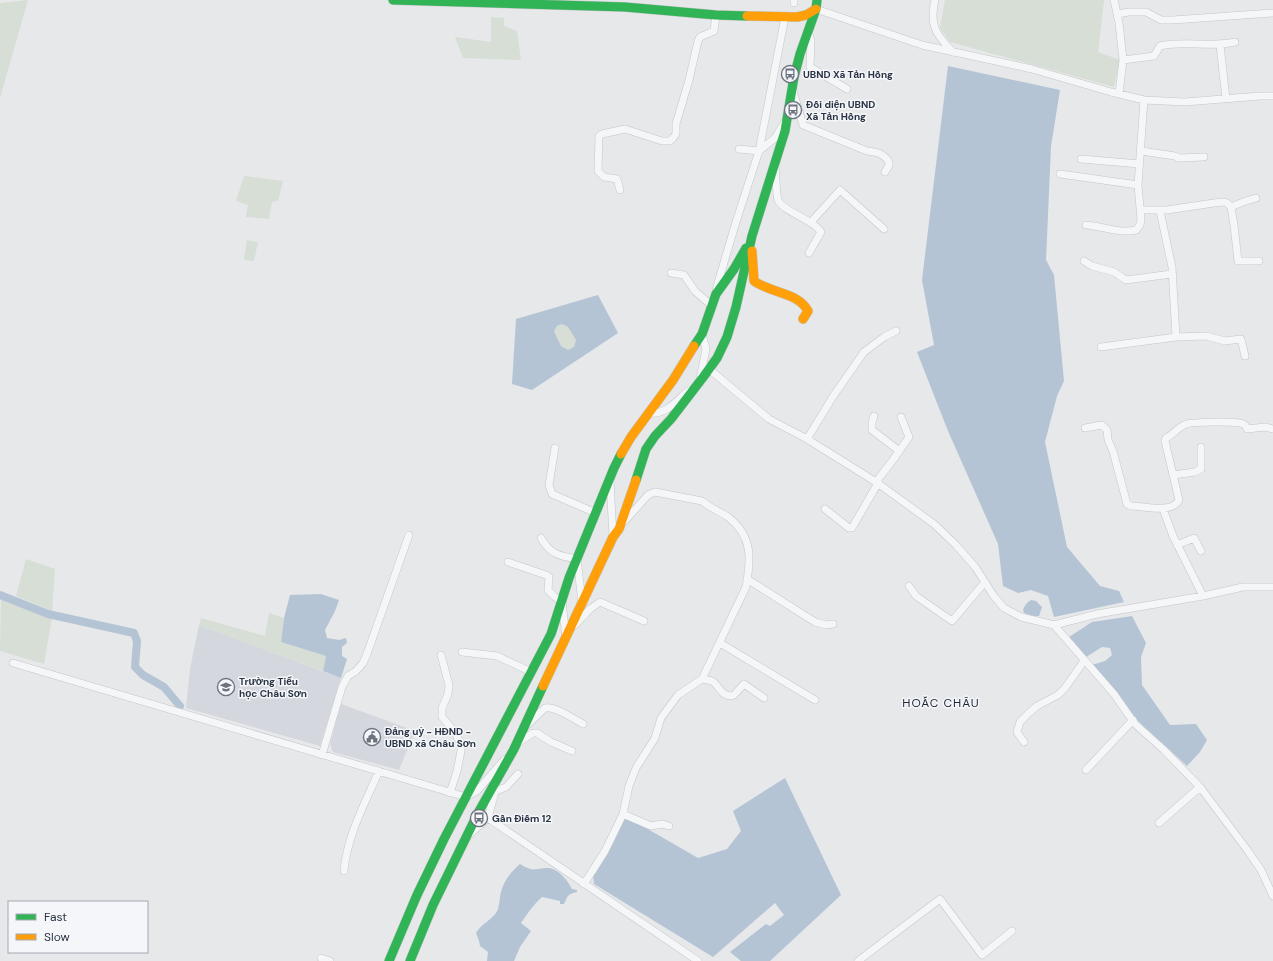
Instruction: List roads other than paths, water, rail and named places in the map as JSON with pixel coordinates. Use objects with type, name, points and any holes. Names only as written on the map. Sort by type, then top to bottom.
[{"type":"main road","points":[[393,0],[625,4],[716,15],[785,17],[806,16],[816,4]]},
{"type":"main road","points":[[410,961],[434,905],[466,838],[492,793],[515,747],[613,538],[619,529],[646,449],[655,436],[684,404],[717,358],[727,337],[736,308],[752,236],[785,131],[800,54],[816,4]]},
{"type":"main road","points":[[389,961],[417,895],[551,634],[577,559],[614,468],[630,437],[674,380],[702,334],[716,294],[734,269],[752,236]]},
{"type":"main road","points":[[752,236],[754,282],[760,286],[791,296],[805,306],[808,312],[803,319]]},
{"type":"street","points":[[935,0],[932,12],[936,31],[953,52]]},
{"type":"street","points":[[1114,0],[1119,23],[1123,60],[1119,94]]},
{"type":"street","points":[[816,4],[922,45],[1032,69],[1144,100],[1185,102],[1273,96]]},
{"type":"street","points":[[1117,14],[1146,12],[1161,20],[1273,14]]},
{"type":"street","points":[[620,190],[616,178],[604,177],[598,171],[599,136],[602,134],[625,130],[662,141],[670,141],[673,138],[676,134],[676,124],[689,80],[698,41],[700,37],[714,30],[716,15]]},
{"type":"street","points":[[716,294],[736,222],[759,151],[785,17]]},
{"type":"street","points":[[808,30],[811,41],[810,68],[847,89]]},
{"type":"street","points":[[1123,60],[1154,56],[1160,46],[1169,44],[1184,43],[1220,45],[1236,42]]},
{"type":"street","points":[[1220,45],[1226,99]]},
{"type":"street","points":[[792,89],[803,125],[867,151],[880,153],[889,162],[885,172]]},
{"type":"street","points":[[1086,225],[1118,231],[1134,230],[1140,224],[1138,185],[1144,100]]},
{"type":"street","points":[[739,149],[759,151],[775,138],[789,114]]},
{"type":"street","points":[[1141,151],[1175,156],[1179,158],[1204,157]]},
{"type":"street","points":[[1081,159],[1140,164]]},
{"type":"street","points":[[775,163],[779,202],[810,222],[821,232],[809,253]]},
{"type":"street","points":[[1060,174],[1138,185]]},
{"type":"street","points":[[810,222],[840,190],[884,229]]},
{"type":"street","points":[[1231,207],[1256,198]]},
{"type":"street","points":[[1140,210],[1160,211],[1222,202],[1227,203],[1231,207],[1238,261],[1259,261]]},
{"type":"street","points":[[1160,211],[1172,274],[1176,337]]},
{"type":"street","points":[[1084,261],[1092,266],[1114,272],[1126,280],[1172,274]]},
{"type":"street","points":[[671,274],[684,275],[695,291],[712,306]]},
{"type":"street","points":[[807,439],[834,395],[864,352],[884,337],[896,331]]},
{"type":"street","points":[[648,413],[659,413],[669,408],[687,391],[697,385],[706,349],[702,334]]},
{"type":"street","points":[[1101,347],[1176,337],[1206,336],[1225,341],[1239,339],[1243,343],[1245,356]]},
{"type":"street","points":[[709,369],[769,418],[807,439],[877,483],[934,524],[956,545],[976,568],[993,595],[1004,608],[1020,617],[1054,625],[1097,614],[1202,596],[1243,587],[1273,587]]},
{"type":"street","points":[[874,416],[872,430],[896,447],[898,453]]},
{"type":"street","points":[[825,510],[849,528],[852,528],[877,483],[909,437],[901,417]]},
{"type":"street","points":[[1085,428],[1102,425],[1107,430],[1108,440],[1113,451],[1126,504],[1131,506],[1162,509],[1174,506],[1179,500],[1165,439],[1184,426],[1191,424],[1227,422],[1243,424],[1247,429],[1265,427],[1273,429]]},
{"type":"street","points":[[1173,475],[1201,469],[1201,447]]},
{"type":"street","points":[[555,448],[549,485],[552,494],[596,513]]},
{"type":"street","points":[[610,479],[613,538]]},
{"type":"street","points":[[584,884],[605,851],[623,814],[629,786],[636,768],[655,738],[661,718],[678,695],[702,679],[746,587],[747,579],[749,549],[740,528],[728,517],[702,501],[655,492],[648,495],[619,529]]},
{"type":"street","points":[[1162,509],[1177,545],[1202,596]]},
{"type":"street","points":[[322,754],[342,687],[348,676],[356,671],[368,654],[409,535]]},
{"type":"street","points":[[541,538],[546,546],[555,554],[577,559],[582,604]]},
{"type":"street","points":[[1177,545],[1194,538],[1201,551]]},
{"type":"street","points":[[508,562],[547,576],[550,579],[548,590],[562,601],[568,635]]},
{"type":"street","points":[[747,579],[815,622],[826,625],[833,624]]},
{"type":"street","points":[[909,586],[916,596],[952,621],[986,582]]},
{"type":"street","points":[[568,635],[590,609],[600,602],[644,621]]},
{"type":"street","points":[[1054,625],[1114,694],[1133,720],[1200,787],[1261,870],[1273,896]]},
{"type":"street","points":[[720,643],[815,700]]},
{"type":"street","points":[[462,652],[497,656],[531,672]]},
{"type":"street","points":[[441,655],[449,685],[448,694],[442,708],[442,717],[454,731],[461,744],[457,771],[450,792]]},
{"type":"street","points":[[1024,742],[1017,732],[1020,722],[1037,706],[1058,695],[1065,688],[1084,661]]},
{"type":"street","points":[[13,663],[466,798],[477,791],[515,747],[533,733],[537,733],[551,742],[572,751]]},
{"type":"street","points":[[702,679],[712,681],[720,691],[728,696],[734,695],[744,684],[764,698]]},
{"type":"street","points":[[524,727],[548,707],[582,724]]},
{"type":"street","points":[[1086,770],[1133,720]]},
{"type":"street","points":[[344,871],[352,834],[379,771]]},
{"type":"street","points":[[466,838],[488,818],[492,793],[506,787],[518,774]]},
{"type":"street","points":[[1160,823],[1200,787]]},
{"type":"street","points":[[623,814],[651,826],[662,824],[669,826]]},
{"type":"street","points":[[488,818],[698,961]]},
{"type":"street","points":[[858,961],[940,899],[982,955],[1012,931]]},
{"type":"street","points":[[321,958],[330,961]]},
{"type":"water","points":[[948,66],[1060,90],[1051,146],[1046,260],[1054,275],[1064,381],[1057,396],[1045,442],[1067,547],[1100,586],[1119,591],[1124,602],[1054,617],[1048,596],[1031,590],[1018,593],[1003,586],[998,544],[948,431],[917,352],[934,345],[922,280]]},
{"type":"water","points":[[598,295],[618,333],[532,390],[512,384],[516,319]],"holes":[[[562,324],[568,327],[576,340],[574,347],[568,350],[561,346],[554,331],[557,326]]]},
{"type":"water","points":[[321,594],[339,600],[325,630],[327,638],[339,640],[346,638],[347,643],[342,647],[342,656],[347,659],[341,678],[323,671],[326,656],[281,642],[284,618],[290,595]]},
{"type":"water","points":[[1031,600],[1036,601],[1042,607],[1039,616],[1024,613],[1023,610],[1027,603]]},
{"type":"water","points":[[1132,616],[1146,643],[1141,657],[1142,685],[1170,725],[1196,724],[1207,740],[1200,752],[1187,766],[1137,720],[1092,665],[1105,661],[1112,655],[1110,648],[1102,647],[1086,657],[1069,637],[1092,622]]},
{"type":"water","points":[[785,778],[841,895],[770,961],[741,961],[730,952],[766,924],[770,926],[784,915],[775,903],[713,957],[594,884],[593,875],[621,817],[627,817],[698,858],[727,849],[741,831],[733,811]]},
{"type":"water","points":[[520,864],[532,869],[548,868],[555,870],[568,882],[572,889],[577,890],[577,892],[568,896],[564,904],[560,904],[560,901],[542,897],[533,906],[521,923],[531,931],[520,947],[514,961],[487,961],[488,952],[480,946],[476,933],[480,927],[496,913],[504,884],[511,873]]},
{"type":"waterway","points":[[0,595],[48,614],[134,633],[137,641],[135,667],[143,675],[164,687],[180,706]]},
{"type":"place","name":"UBND Xã Tản Hồng","points":[[790,74]]},
{"type":"place","name":"Đối diện UBND Xã Tản Hồng","points":[[793,110]]},
{"type":"place","name":"Trường Tiểu học Châu Sơn","points":[[226,687]]},
{"type":"place","name":"Đảng uỷ - HĐND - UBND xã Châu Sơn","points":[[372,737]]},
{"type":"place","name":"Gần Điếm 12","points":[[479,818]]},
{"type":"district","name":"HOẮC CHÂU","points":[[941,703]]}]
